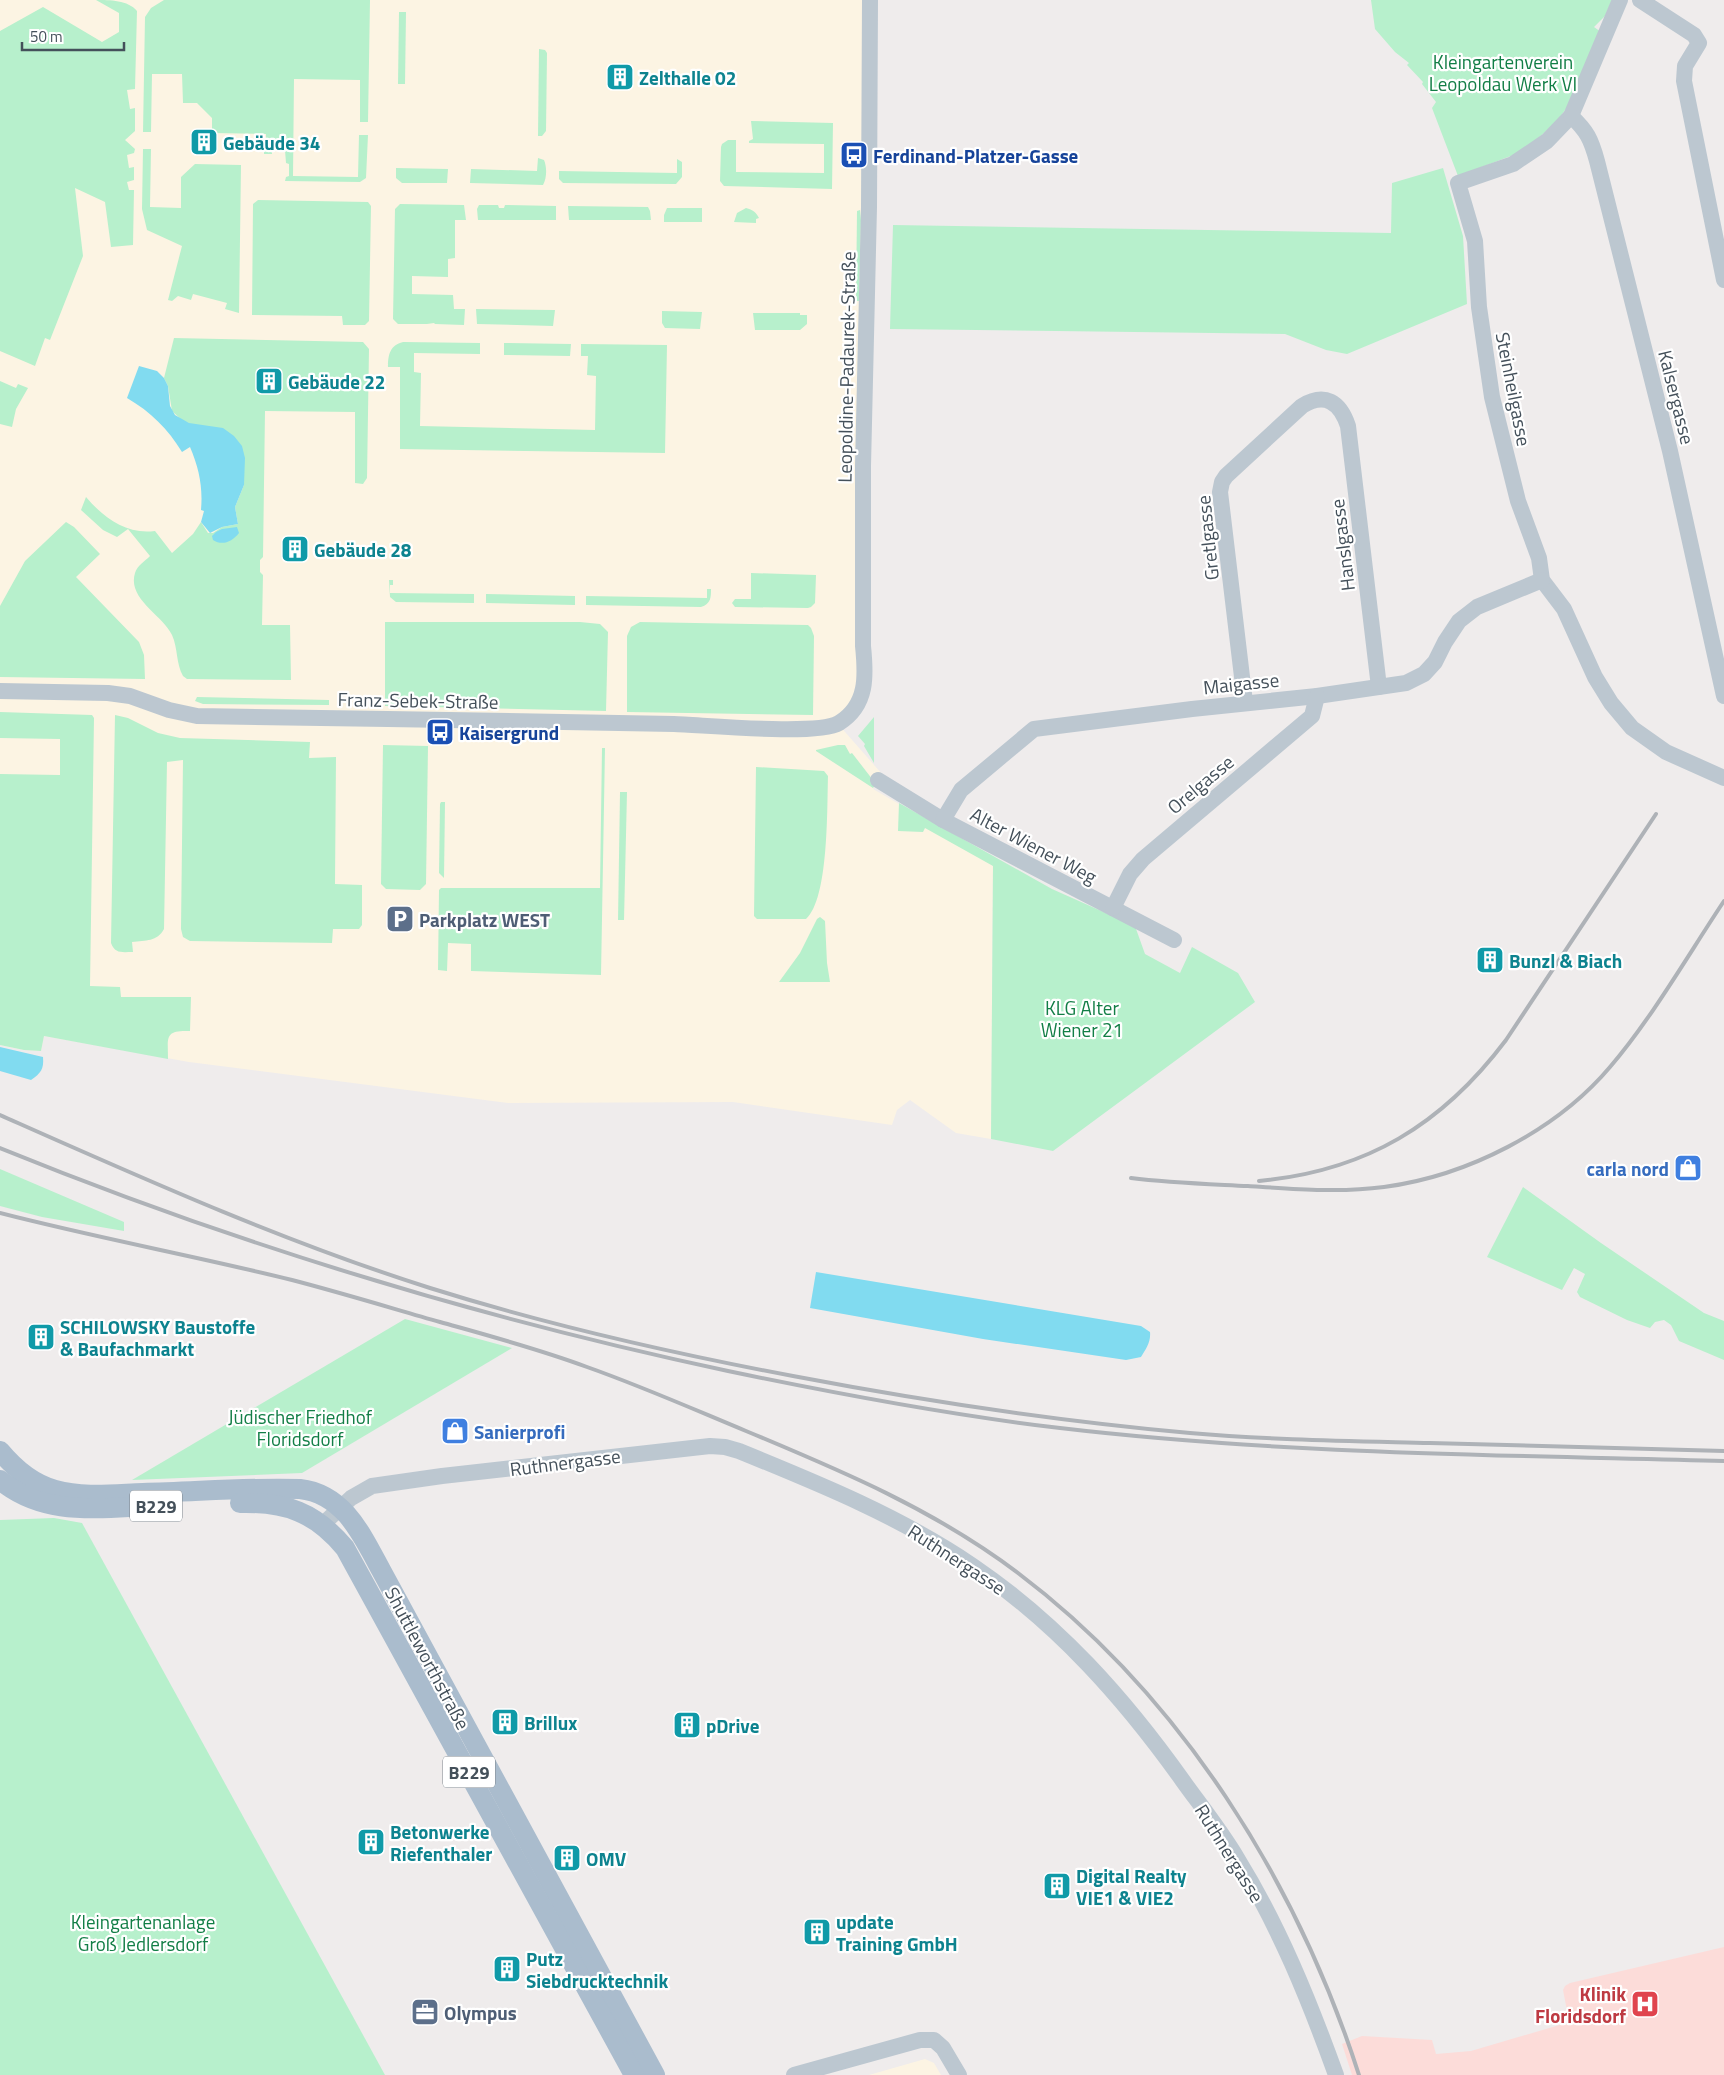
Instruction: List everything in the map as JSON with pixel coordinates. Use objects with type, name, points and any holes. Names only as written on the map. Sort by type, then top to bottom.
[{"type":"main road","name":"B229","points":[[2,1457],[7,1483],[35,1500],[57,1506],[81,1509],[262,1502],[297,1510],[323,1524]]},
{"type":"main road","name":"B229","points":[[7,1483],[43,1486],[75,1494],[111,1495],[300,1489],[318,1492],[341,1507]]},
{"type":"main road","name":"Shuttleworthstraße","points":[[341,1507],[352,1520],[381,1570],[655,2075]]},
{"type":"main road","name":"Shuttleworthstraße","points":[[323,1524],[336,1537],[353,1560],[634,2075]]},
{"type":"street","name":"Leopoldine-Padaurek-Straße","points":[[838,724],[856,708],[863,694],[866,675],[863,646],[863,466],[869,216],[870,0]]},
{"type":"street","name":"Steinheilgasse","points":[[1620,0],[1571,116],[1547,141],[1513,164],[1458,183],[1475,241],[1479,307],[1492,397],[1518,501],[1539,558],[1542,580],[1564,610],[1595,676],[1611,704],[1632,728],[1666,752],[1724,778]]},
{"type":"street","points":[[1640,0],[1694,35],[1699,43],[1686,66],[1684,81],[1724,280]]},
{"type":"street","name":"Kalsergasse","points":[[1571,116],[1585,130],[1592,141],[1670,451],[1724,696]]},
{"type":"street","name":"Gretlgasse","points":[[1245,702],[1220,492],[1222,482],[1226,476],[1302,406],[1312,400],[1322,399],[1332,402]]},
{"type":"street","name":"Hanslgasse","points":[[1332,402],[1344,413],[1348,426],[1379,688]]},
{"type":"street","name":"Maigasse","points":[[943,820],[961,790],[1034,729],[1245,702],[1317,696],[1406,683],[1424,674],[1435,662],[1459,621],[1477,607],[1542,580]]},
{"type":"street","name":"Franz-Sebek-Straße","points":[[0,691],[108,693],[130,696],[169,710],[197,716],[674,724],[814,729],[838,724]]},
{"type":"street","name":"Orelgasse","points":[[1112,908],[1130,874],[1143,859],[1312,716],[1317,696]]},
{"type":"street","name":"Alter Wiener Weg","points":[[878,780],[943,820],[1174,940]]},
{"type":"street","name":"Ruthnergasse","points":[[323,1524],[341,1507],[372,1486],[452,1475],[710,1446],[725,1447],[747,1454],[852,1499],[906,1525],[973,1566],[1046,1622],[1084,1658],[1136,1716],[1237,1857],[1295,1969],[1336,2075]]},
{"type":"street","points":[[794,2075],[920,2040],[934,2040],[943,2048],[959,2075]]},
{"type":"shaded area","points":[[0,0],[870,0],[866,675],[838,724],[882,774],[873,789],[993,858],[991,1139],[956,1133],[910,1100],[897,1110],[892,1125],[733,1102],[508,1103],[189,1062],[44,1036],[41,1051],[0,1045]]},
{"type":"shaded area","name":"Klinik Floridsdorf","points":[[1724,1947],[1724,2075],[1352,2075],[1342,2044],[1362,2036],[1432,2040],[1436,2054],[1471,2051],[1563,2024],[1568,2016],[1563,1990],[1570,1983]]},
{"type":"shaded area","points":[[925,2059],[934,2063],[941,2075],[869,2075]]},
{"type":"green space","points":[[96,0],[124,3],[137,11],[135,89],[127,90],[130,109],[135,108],[135,131],[125,140],[135,149],[134,153],[127,155],[129,168],[134,167],[134,180],[127,182],[129,190],[134,190],[133,245],[111,247],[105,202],[75,188],[83,256],[50,340],[45,338],[35,366],[0,351],[0,31],[43,7],[102,42],[119,32],[119,13]]},
{"type":"green space","points":[[164,0],[370,0],[368,122],[360,122],[360,80],[294,79],[293,176],[358,177],[359,135],[368,135],[366,178],[360,182],[285,181],[286,177],[289,176],[289,164],[286,163],[285,150],[272,150],[272,154],[264,154],[264,150],[266,150],[266,134],[212,133],[212,118],[197,103],[183,103],[182,74],[152,74],[151,132],[143,132],[145,17],[151,8]]},
{"type":"green space","name":"Kleingartenverein Leopoldau Werk VI","points":[[1371,0],[1612,0],[1605,16],[1594,27],[1601,32],[1568,106],[1557,121],[1524,151],[1458,176],[1432,108],[1436,102],[1422,84],[1423,82],[1407,65],[1409,63],[1395,52],[1375,29]]},
{"type":"green space","points":[[399,12],[406,12],[405,84],[398,84]]},
{"type":"green space","points":[[539,49],[545,50],[547,53],[546,131],[542,136],[538,136]]},
{"type":"green space","points":[[751,121],[833,123],[832,189],[724,186],[720,181],[721,147],[728,140],[736,140],[736,172],[824,173],[824,144],[749,143],[753,139]]},
{"type":"green space","points":[[143,149],[151,149],[150,207],[181,208],[181,177],[195,164],[241,165],[239,313],[225,309],[227,303],[193,294],[191,300],[178,296],[172,301],[168,300],[182,246],[147,230],[142,209]]},
{"type":"green space","points":[[538,158],[544,160],[546,166],[546,176],[543,185],[470,183],[471,169],[537,171]]},
{"type":"green space","points":[[677,159],[682,162],[682,177],[676,184],[563,183],[559,179],[559,171],[677,173]]},
{"type":"green space","points":[[396,168],[448,169],[447,183],[402,183],[396,178]]},
{"type":"green space","points":[[1443,168],[1463,236],[1467,304],[1347,354],[1326,350],[1285,334],[890,329],[893,225],[1391,233],[1392,183]]},
{"type":"green space","points":[[258,200],[368,202],[371,206],[369,321],[365,325],[343,325],[342,316],[252,315],[253,204]]},
{"type":"green space","points":[[400,204],[464,205],[466,220],[455,220],[455,258],[448,259],[448,277],[412,276],[412,294],[453,295],[454,309],[465,309],[464,325],[434,323],[398,324],[393,319],[395,209]]},
{"type":"green space","points":[[479,205],[498,205],[499,208],[504,208],[505,205],[556,206],[556,220],[478,220],[477,209]]},
{"type":"green space","points":[[568,206],[648,207],[651,220],[569,220]]},
{"type":"green space","points":[[667,208],[702,208],[702,222],[664,222]]},
{"type":"green space","points":[[746,208],[758,216],[759,218],[756,219],[756,223],[734,222],[737,213]]},
{"type":"green space","points":[[860,210],[859,301],[856,301],[857,211]]},
{"type":"green space","points":[[476,309],[555,310],[553,326],[477,324]]},
{"type":"green space","points":[[662,311],[702,312],[700,329],[665,328],[662,323]]},
{"type":"green space","points":[[753,313],[800,313],[800,315],[807,315],[807,324],[800,330],[755,330]]},
{"type":"green space","points":[[174,338],[363,342],[369,349],[367,478],[363,484],[355,483],[355,412],[265,411],[263,557],[260,560],[260,572],[263,575],[262,625],[290,625],[291,680],[187,679],[183,676],[172,635],[136,591],[134,582],[136,570],[150,556],[128,529],[117,537],[103,530],[81,510],[86,497],[116,523],[134,530],[144,532],[155,531],[172,553],[193,534],[201,522],[208,533],[213,533],[222,527],[238,524],[235,507],[244,485],[189,423],[184,422],[172,411],[168,386],[164,378]]},
{"type":"green space","points":[[403,342],[480,343],[480,354],[414,353],[414,372],[421,373],[420,426],[595,430],[596,376],[587,375],[588,356],[581,356],[581,344],[667,345],[665,453],[400,449],[400,367],[388,367],[388,363],[389,355],[395,345]]},
{"type":"green space","points":[[504,343],[571,344],[570,356],[504,355]]},
{"type":"green space","points":[[0,381],[16,388],[18,384],[28,388],[16,409],[12,427],[0,424]]},
{"type":"green space","points":[[66,522],[74,527],[100,554],[76,577],[139,642],[144,655],[145,679],[0,677],[0,606],[25,561]]},
{"type":"green space","points":[[751,573],[816,575],[815,603],[808,608],[735,607],[732,603],[735,599],[751,599]]},
{"type":"green space","points":[[389,580],[393,580],[393,585],[390,585],[390,593],[474,594],[474,603],[396,602],[390,597]]},
{"type":"green space","points":[[707,589],[711,589],[710,600],[701,607],[586,605],[586,596],[707,598]]},
{"type":"green space","points":[[486,594],[575,596],[575,605],[486,603]]},
{"type":"green space","points":[[385,622],[580,622],[600,624],[608,632],[606,711],[385,706]]},
{"type":"green space","points":[[640,622],[808,625],[814,636],[813,715],[627,712],[627,636],[631,627]]},
{"type":"green space","points":[[197,697],[329,700],[329,705],[203,704],[195,701]]},
{"type":"green space","points":[[0,712],[92,715],[94,718],[90,986],[120,987],[121,997],[191,997],[190,1031],[176,1032],[169,1036],[168,1059],[44,1036],[41,1051],[0,1045],[0,774],[60,775],[60,739],[0,738]]},
{"type":"green space","points":[[115,715],[128,718],[158,733],[180,738],[310,742],[309,758],[336,757],[335,884],[362,885],[362,925],[359,929],[333,929],[332,943],[190,941],[183,937],[181,929],[183,760],[167,762],[164,929],[154,938],[132,942],[133,952],[117,951],[111,943]]},
{"type":"green space","points":[[874,717],[874,763],[864,746],[865,744],[858,736]]},
{"type":"green space","points":[[383,745],[428,746],[426,884],[420,890],[386,889],[381,884]]},
{"type":"green space","points":[[845,745],[850,754],[852,753],[876,784],[873,788],[816,751]]},
{"type":"green space","points":[[602,748],[605,748],[601,975],[471,971],[471,944],[448,943],[447,971],[438,970],[439,890],[441,888],[600,888]]},
{"type":"green space","points":[[756,767],[824,771],[828,776],[827,830],[823,873],[814,908],[806,919],[757,919],[754,916]]},
{"type":"green space","points":[[620,792],[627,792],[624,920],[618,920]]},
{"type":"green space","points":[[441,802],[445,802],[444,878],[439,873]]},
{"type":"green space","name":"KLG Alter Wiener 21","points":[[899,803],[1052,889],[1135,926],[1145,954],[1180,973],[1192,947],[1238,973],[1255,1002],[1053,1151],[991,1139],[993,866],[925,828],[923,832],[898,831]]},
{"type":"green space","points":[[820,917],[825,921],[830,982],[779,982],[800,953],[817,919]]},
{"type":"green space","points":[[0,1169],[124,1222],[124,1231],[42,1217],[0,1206]]},
{"type":"green space","points":[[1523,1187],[1704,1313],[1724,1321],[1724,1360],[1679,1341],[1671,1325],[1664,1320],[1655,1322],[1650,1328],[1627,1320],[1580,1297],[1577,1292],[1585,1274],[1574,1268],[1562,1290],[1487,1257]]},
{"type":"green space","name":"Jüdischer Friedhof Floridsdorf","points":[[405,1319],[512,1348],[302,1473],[132,1480]]},
{"type":"green space","name":"Kleingartenanlage Groß Jedlersdorf","points":[[54,1518],[82,1523],[385,2075],[0,2075],[0,1520]]},
{"type":"water","points":[[139,366],[157,371],[164,378],[168,386],[170,406],[175,415],[189,423],[223,428],[234,436],[242,446],[245,458],[244,485],[235,507],[238,524],[222,527],[210,533],[201,522],[204,511],[201,510],[201,485],[196,462],[190,447],[182,452],[158,422],[144,409],[127,398]]},
{"type":"water","points":[[237,527],[239,533],[230,541],[220,543],[213,540],[212,536],[216,532],[222,529]]},
{"type":"water","points":[[0,1047],[43,1057],[41,1070],[31,1080],[0,1071]]},
{"type":"water","points":[[816,1272],[1141,1326],[1150,1332],[1150,1339],[1141,1357],[1126,1360],[983,1339],[810,1308]]},
{"type":"railway","points":[[1259,1181],[1298,1176],[1334,1167],[1367,1154],[1399,1139],[1428,1119],[1455,1096],[1481,1070],[1506,1040],[1656,814]]},
{"type":"railway","points":[[1131,1178],[1299,1189],[1367,1189],[1415,1181],[1447,1173],[1508,1147],[1564,1111],[1610,1067],[1669,986],[1724,901]]},
{"type":"railway","points":[[0,1115],[213,1208],[375,1270],[474,1301],[565,1326],[747,1367],[892,1394],[991,1409],[1090,1423],[1190,1433],[1310,1440],[1724,1451]]},
{"type":"railway","points":[[0,1148],[178,1216],[359,1276],[542,1327],[635,1350],[852,1396],[1018,1423],[1143,1437],[1392,1452],[1724,1461]]},
{"type":"railway","points":[[0,1213],[292,1280],[551,1354],[647,1390],[817,1461],[887,1493],[986,1550],[1018,1573],[1077,1622],[1131,1676],[1181,1735],[1226,1798],[1267,1864],[1302,1932],[1333,2003],[1359,2075]]},
{"type":"place","name":"Zelthalle 02","points":[[620,77]]},
{"type":"place","name":"Gebäude 34","points":[[204,142]]},
{"type":"place","name":"Ferdinand-Platzer-Gasse","points":[[854,155]]},
{"type":"place","name":"Gebäude 22","points":[[269,381]]},
{"type":"place","name":"Gebäude 28","points":[[295,549]]},
{"type":"place","name":"Kaisergrund","points":[[440,732]]},
{"type":"place","name":"Parkplatz WEST","points":[[400,919]]},
{"type":"place","name":"Bunzl & Biach","points":[[1490,960]]},
{"type":"place","name":"carla nord","points":[[1688,1168]]},
{"type":"place","name":"SCHILOWSKY Baustoffe & Baufachmarkt","points":[[41,1337]]},
{"type":"place","name":"Sanierprofi","points":[[455,1431]]},
{"type":"place","name":"Brillux","points":[[505,1722]]},
{"type":"place","name":"pDrive","points":[[687,1725]]},
{"type":"place","name":"Betonwerke Riefenthaler","points":[[371,1842]]},
{"type":"place","name":"OMV","points":[[567,1858]]},
{"type":"place","name":"Digital Realty VIE1 & VIE2","points":[[1057,1886]]},
{"type":"place","name":"update Training GmbH","points":[[817,1932]]},
{"type":"place","name":"Putz Siebdrucktechnik","points":[[507,1969]]},
{"type":"place","name":"Klinik Floridsdorf","points":[[1645,2004]]},
{"type":"place","name":"Olympus","points":[[425,2012]]}]
